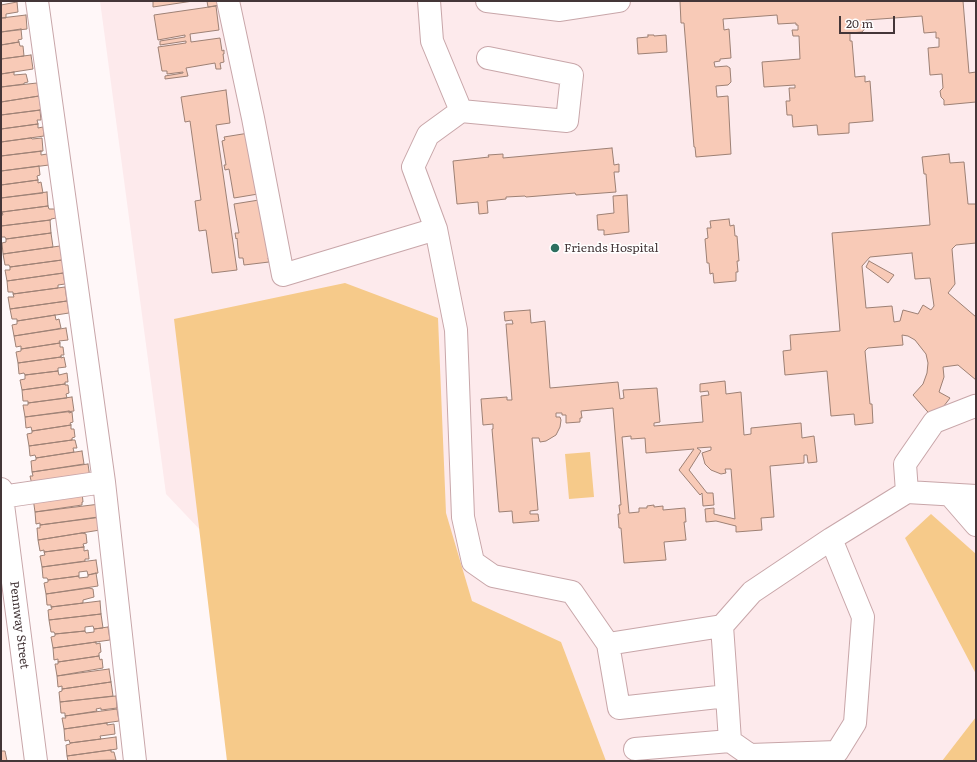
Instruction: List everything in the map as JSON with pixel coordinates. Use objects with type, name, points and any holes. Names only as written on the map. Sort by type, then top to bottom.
[{"type":"street","points":[[37,1],[104,482],[135,761]]},
{"type":"street","points":[[228,1],[253,118],[283,275],[436,229]]},
{"type":"street","points":[[429,1],[432,41],[462,111]]},
{"type":"street","points":[[487,1],[560,10],[619,1]]},
{"type":"street","points":[[488,58],[572,75],[567,121],[462,111],[428,135],[413,167],[436,229],[456,330],[463,517],[473,562],[493,576],[572,592],[608,644],[619,708],[727,696]]},
{"type":"street","points":[[906,492],[906,464],[934,422],[974,406],[976,407]]},
{"type":"street","points":[[1,495],[104,482]]},
{"type":"street","points":[[608,644],[722,626],[752,592],[831,539],[906,492],[976,496]]},
{"type":"street","name":"Pennway Street","points":[[1,495],[36,761]]},
{"type":"street","points":[[950,495],[976,525]]},
{"type":"street","points":[[635,749],[730,741],[750,755],[837,752],[855,723],[863,617],[831,539]]},
{"type":"street","points":[[722,626],[730,741]]},
{"type":"shaded area","name":"Friends Hospital","points":[[100,1],[976,1],[976,761],[489,761],[277,611],[166,494]]},
{"type":"shaded area","points":[[345,283],[438,318],[446,513],[472,601],[561,642],[606,761],[227,761],[174,319]]},
{"type":"shaded area","points":[[590,452],[594,497],[569,499],[565,454]]},
{"type":"shaded area","points":[[931,514],[976,554],[976,674],[905,538]]},
{"type":"shaded area","points":[[976,717],[976,761],[942,761]]},
{"type":"building","points":[[153,1],[193,1],[153,7]]},
{"type":"building","points":[[207,1],[220,1],[220,5],[208,7]]},
{"type":"building","points":[[680,1],[963,1],[969,73],[976,72],[976,102],[944,105],[944,100],[941,97],[940,91],[943,88],[942,74],[930,75],[928,48],[939,47],[939,38],[936,38],[936,32],[924,33],[922,16],[866,20],[867,26],[862,32],[850,33],[850,41],[852,41],[855,77],[865,76],[865,82],[870,81],[873,121],[849,123],[849,133],[818,135],[817,125],[793,127],[792,115],[787,115],[786,101],[790,101],[789,88],[795,88],[795,85],[764,87],[762,62],[800,59],[799,36],[793,36],[792,30],[798,30],[798,25],[796,25],[796,23],[778,24],[777,15],[723,19],[724,30],[729,29],[731,58],[720,59],[720,61],[714,62],[715,67],[727,66],[730,68],[731,82],[728,85],[716,86],[717,97],[728,96],[731,154],[696,157],[684,23],[681,23]]},
{"type":"building","points":[[17,2],[18,12],[6,14],[6,18],[1,18],[1,5]]},
{"type":"building","points":[[216,6],[219,30],[190,34],[191,42],[220,38],[222,51],[224,50],[224,62],[220,63],[221,69],[216,69],[215,63],[186,68],[188,76],[165,79],[165,76],[183,72],[167,74],[167,71],[162,71],[158,47],[186,43],[186,41],[160,45],[160,41],[185,37],[185,35],[158,40],[154,15]]},
{"type":"building","points":[[26,15],[27,29],[1,32],[1,18]]},
{"type":"building","points":[[21,29],[22,39],[18,40],[19,42],[1,45],[1,32]]},
{"type":"building","points":[[648,35],[666,35],[667,52],[638,54],[637,38],[648,37]]},
{"type":"building","points":[[19,42],[20,46],[23,46],[24,56],[1,59],[1,45]]},
{"type":"building","points":[[31,55],[33,69],[1,74],[1,59]]},
{"type":"building","points":[[14,72],[14,75],[26,74],[28,82],[24,84],[1,87],[1,74]]},
{"type":"building","points":[[37,83],[39,96],[1,102],[1,87]]},
{"type":"building","points":[[226,90],[230,123],[216,125],[237,270],[212,273],[206,230],[199,231],[195,201],[201,200],[190,121],[185,122],[181,97]]},
{"type":"building","points":[[39,96],[41,110],[1,115],[1,102]]},
{"type":"building","points":[[40,110],[41,120],[37,120],[38,124],[1,129],[1,115]]},
{"type":"building","points":[[38,124],[38,128],[43,127],[44,136],[1,142],[1,129]]},
{"type":"building","points":[[249,133],[258,194],[234,198],[229,169],[225,170],[224,165],[226,165],[222,141],[225,140],[224,137]]},
{"type":"building","points":[[42,138],[43,151],[1,156],[1,142]]},
{"type":"building","points":[[612,148],[614,165],[619,164],[619,172],[614,172],[616,192],[506,197],[506,199],[487,201],[488,213],[479,214],[478,202],[457,204],[453,161],[489,157],[488,155],[503,154],[503,158]]},
{"type":"building","points":[[41,151],[41,155],[47,154],[49,165],[1,171],[1,156]]},
{"type":"building","points":[[949,154],[950,163],[964,162],[968,204],[976,204],[976,243],[956,245],[952,249],[955,284],[948,293],[976,317],[976,380],[958,365],[943,367],[944,377],[939,392],[950,398],[934,419],[913,395],[923,384],[927,373],[928,363],[926,354],[915,340],[908,336],[902,335],[903,345],[868,348],[865,351],[873,423],[855,425],[854,414],[831,416],[827,371],[785,375],[783,351],[791,350],[790,335],[840,331],[832,233],[930,225],[926,174],[924,174],[922,157]],"holes":[[[912,253],[915,279],[930,278],[934,306],[931,310],[923,305],[918,314],[903,310],[900,321],[894,322],[892,306],[866,308],[862,266],[870,257]]]},
{"type":"building","points":[[39,166],[40,175],[37,176],[38,180],[1,185],[1,171]]},
{"type":"building","points":[[38,180],[38,183],[41,182],[43,193],[1,198],[1,185]]},
{"type":"building","points":[[47,192],[48,206],[2,212],[1,210],[1,198]]},
{"type":"building","points":[[627,195],[629,232],[604,235],[604,230],[598,230],[597,215],[614,213],[613,196]]},
{"type":"building","points":[[259,200],[272,257],[268,258],[269,262],[244,265],[243,258],[239,258],[235,233],[239,233],[234,204]]},
{"type":"building","points":[[48,206],[49,209],[55,209],[56,218],[51,220],[1,226],[1,215],[3,215],[2,212]]},
{"type":"building","points":[[729,219],[730,226],[734,225],[735,236],[737,236],[739,261],[737,261],[738,272],[736,272],[736,281],[714,283],[713,273],[710,274],[709,263],[707,263],[705,239],[708,238],[707,228],[711,228],[710,221]]},
{"type":"building","points":[[50,220],[51,233],[6,239],[5,237],[1,237],[1,226]]},
{"type":"building","points":[[51,233],[53,247],[3,254],[2,243],[6,242],[6,239]]},
{"type":"building","points":[[60,246],[62,260],[10,267],[9,265],[5,265],[3,254]]},
{"type":"building","points":[[62,260],[64,273],[7,281],[5,270],[10,270],[10,267]]},
{"type":"building","points":[[869,261],[894,275],[888,283],[866,267]]},
{"type":"building","points":[[63,273],[65,284],[58,285],[58,288],[13,294],[13,292],[8,292],[7,281]]},
{"type":"building","points":[[65,287],[67,301],[10,309],[8,297],[14,297],[13,294]]},
{"type":"building","points":[[67,301],[69,313],[17,321],[17,319],[12,319],[10,309]]},
{"type":"building","points":[[530,310],[531,323],[545,321],[550,388],[618,382],[620,399],[624,398],[623,390],[657,388],[660,422],[654,423],[654,426],[703,422],[701,396],[709,395],[708,391],[700,392],[700,384],[725,381],[726,394],[741,392],[744,435],[751,434],[751,428],[801,423],[802,438],[814,436],[817,462],[808,463],[807,455],[804,455],[804,463],[770,466],[774,517],[761,518],[762,530],[736,532],[736,526],[716,521],[706,522],[705,509],[714,508],[714,514],[735,519],[731,469],[725,469],[726,473],[721,474],[711,470],[705,464],[702,453],[711,450],[711,447],[697,448],[701,451],[689,470],[707,493],[713,493],[714,505],[703,506],[702,493],[700,495],[679,470],[694,449],[646,453],[645,438],[631,439],[631,436],[622,437],[629,513],[639,512],[639,508],[647,508],[647,506],[654,505],[654,507],[663,506],[663,510],[685,508],[686,522],[684,522],[686,540],[664,542],[666,560],[624,563],[621,528],[619,528],[618,514],[620,514],[619,505],[621,505],[613,408],[581,411],[582,418],[580,418],[580,422],[566,423],[566,415],[556,413],[556,417],[560,417],[561,420],[560,427],[556,435],[546,441],[540,442],[539,438],[532,438],[538,510],[530,511],[530,514],[538,514],[539,521],[513,523],[512,511],[499,512],[492,429],[493,424],[483,425],[481,399],[507,397],[507,400],[512,400],[506,324],[513,324],[512,320],[505,321],[504,312]]},
{"type":"building","points":[[55,315],[56,320],[59,319],[61,328],[14,336],[12,325],[17,324],[17,321]]},
{"type":"building","points":[[66,328],[68,340],[59,341],[60,343],[21,349],[21,346],[16,347],[14,336]]},
{"type":"building","points":[[60,343],[60,347],[63,347],[64,355],[61,355],[61,357],[18,363],[16,352],[21,351],[21,349]]},
{"type":"building","points":[[64,357],[66,367],[58,368],[58,371],[25,375],[24,373],[19,374],[18,363]]},
{"type":"building","points":[[58,371],[59,375],[67,373],[68,382],[65,382],[65,384],[22,390],[20,380],[25,379],[25,375]]},
{"type":"building","points":[[65,384],[68,385],[69,393],[66,394],[67,398],[28,403],[28,401],[23,401],[22,390]]},
{"type":"building","points":[[72,397],[74,411],[25,417],[23,405]]},
{"type":"building","points":[[69,411],[69,413],[72,412],[73,422],[70,423],[71,425],[32,431],[31,427],[26,428],[25,417]]},
{"type":"building","points":[[71,425],[71,429],[74,429],[75,437],[72,438],[72,440],[29,446],[27,434],[32,433],[32,431]]},
{"type":"building","points":[[75,440],[77,448],[73,448],[74,452],[36,458],[35,455],[30,456],[29,446]]},
{"type":"building","points":[[82,451],[84,464],[32,472],[31,461],[36,460],[36,458]]},
{"type":"building","points":[[88,464],[90,478],[32,485],[30,476],[33,476],[32,472]]},
{"type":"building","points":[[82,492],[82,505],[35,512],[33,498]]},
{"type":"building","points":[[100,504],[102,517],[40,525],[40,523],[36,524],[35,512]]},
{"type":"building","points":[[98,517],[100,530],[38,540],[37,528],[40,528],[40,525]]},
{"type":"building","points":[[82,533],[86,534],[87,543],[83,544],[84,547],[44,552],[44,550],[40,551],[38,540]]},
{"type":"building","points":[[84,547],[84,551],[88,550],[89,559],[85,559],[85,561],[42,567],[40,556],[45,555],[44,552]]},
{"type":"building","points":[[96,560],[98,573],[88,575],[87,571],[79,572],[79,576],[48,580],[47,578],[43,578],[42,567]]},
{"type":"building","points":[[96,573],[98,586],[46,594],[44,583],[48,582],[48,580],[79,576],[79,578],[88,577],[88,575]]},
{"type":"building","points":[[89,588],[93,589],[94,597],[83,600],[83,603],[51,607],[51,605],[47,605],[46,594]]},
{"type":"building","points":[[100,601],[101,614],[49,620],[48,610],[52,609],[51,607]]},
{"type":"building","points":[[101,614],[103,628],[94,629],[93,626],[85,627],[85,631],[55,634],[54,632],[51,632],[49,620]]},
{"type":"building","points":[[108,627],[110,640],[53,648],[51,637],[55,636],[55,634],[85,631],[86,633],[94,632],[94,629]]},
{"type":"building","points":[[96,642],[96,644],[100,643],[101,652],[99,653],[99,656],[58,662],[58,659],[54,660],[53,648]]},
{"type":"building","points":[[99,656],[100,660],[102,659],[103,668],[57,676],[55,664],[58,664],[58,662]]},
{"type":"building","points":[[109,669],[111,682],[62,689],[62,686],[58,687],[57,676]]},
{"type":"building","points":[[111,682],[113,696],[60,702],[59,692],[62,691],[62,689]]},
{"type":"building","points":[[116,696],[117,708],[101,710],[101,708],[96,709],[97,711],[65,716],[65,713],[61,713],[60,702]]},
{"type":"building","points":[[117,709],[119,721],[64,729],[62,718],[66,718],[65,716]]},
{"type":"building","points":[[107,723],[107,725],[114,724],[115,734],[100,736],[101,739],[70,743],[69,740],[65,741],[64,729]]},
{"type":"building","points":[[116,737],[117,749],[67,756],[66,745],[70,743]]},
{"type":"building","points":[[111,750],[111,752],[114,752],[116,760],[68,761],[67,756]]},
{"type":"building","points":[[1,751],[5,751],[7,761],[1,761]]},
{"type":"place","name":"Friends Hospital","points":[[555,248]]}]
